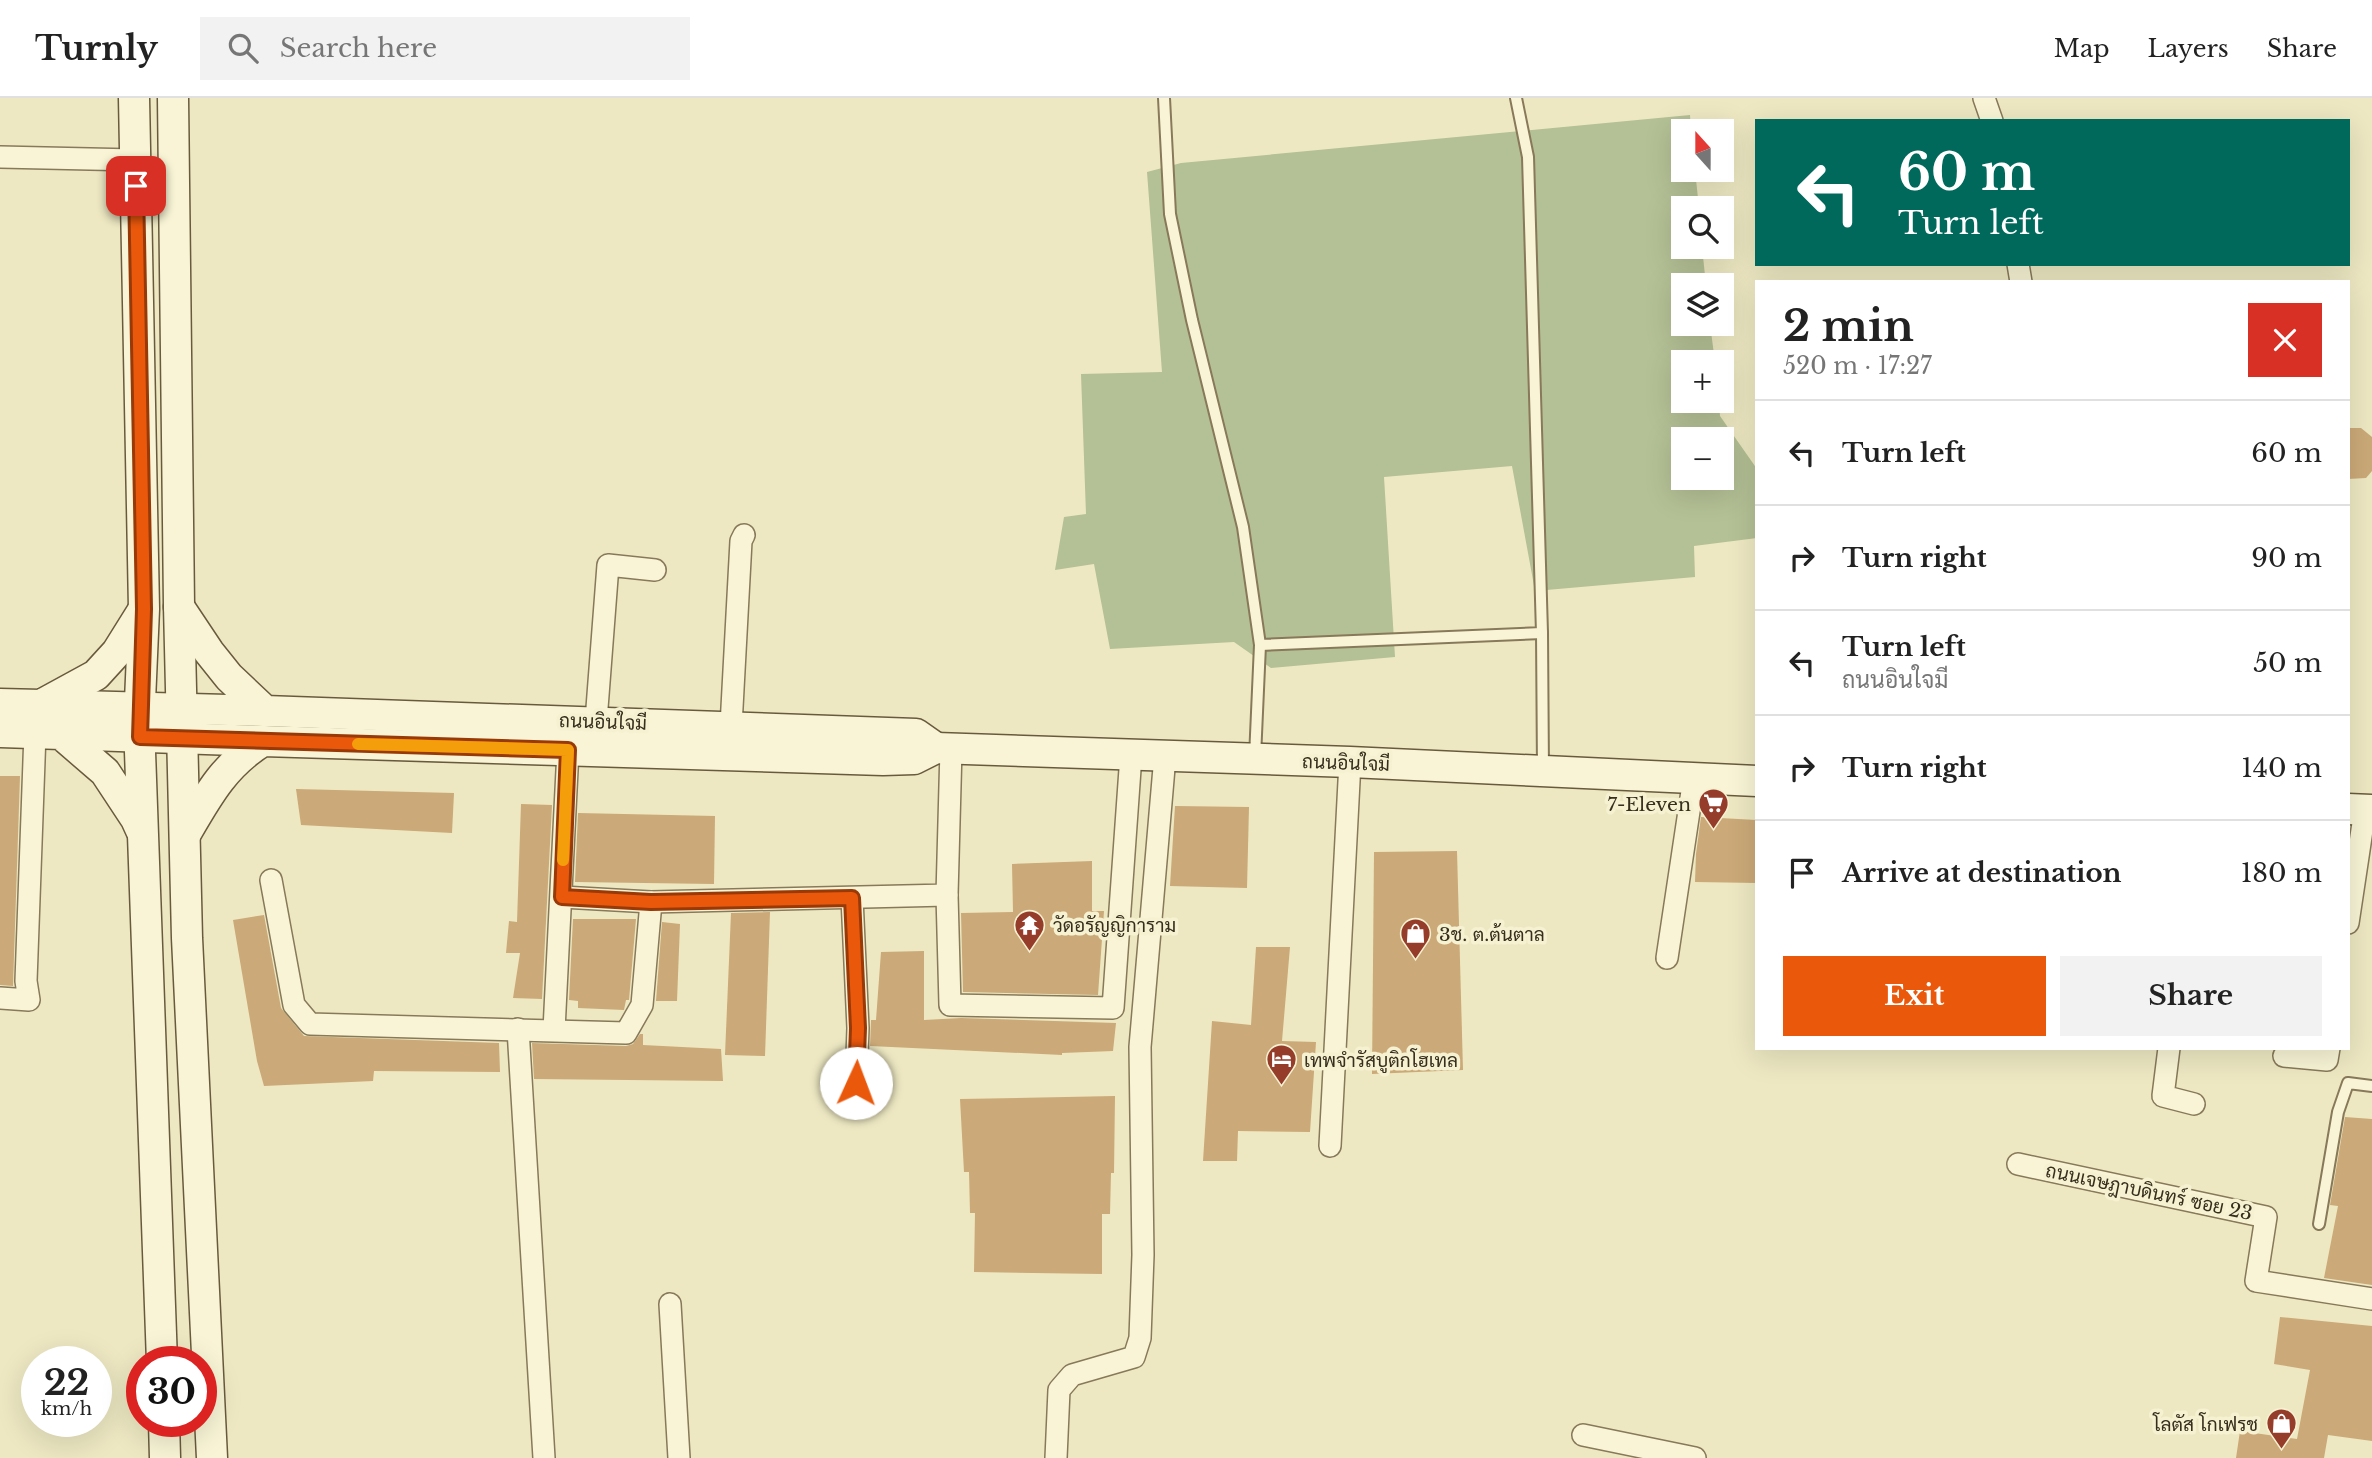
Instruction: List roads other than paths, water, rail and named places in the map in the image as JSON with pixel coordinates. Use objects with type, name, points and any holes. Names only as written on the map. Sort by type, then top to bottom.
[{"type":"main road","points":[[134,98],[144,609],[140,722],[161,1346]]},
{"type":"main road","points":[[173,98],[179,606],[188,952],[212,1458]]},
{"type":"main road","points":[[179,606],[229,677],[265,710]]},
{"type":"main road","points":[[143,837],[136,819],[105,772],[46,724],[117,652],[144,609]]},
{"type":"main road","name":"ถนนอินใจมี","points":[[0,704],[46,724]]},
{"type":"main road","name":"ถนนอินใจมี","points":[[0,732],[46,724],[140,722],[182,709],[265,710],[916,734],[943,749]]},
{"type":"main road","name":"ถนนอินใจมี","points":[[140,722],[183,738],[263,741],[883,760],[914,759],[943,749],[1350,762],[1755,781]]},
{"type":"main road","points":[[186,833],[231,765],[244,752],[263,741]]},
{"type":"main road","points":[[164,1437],[165,1458]]},
{"type":"street","points":[[1984,98],[1991,119]]},
{"type":"street","points":[[0,157],[135,160]]},
{"type":"street","points":[[731,726],[741,541],[744,535]]},
{"type":"street","points":[[596,721],[608,565],[655,570]]},
{"type":"street","points":[[0,998],[29,1000],[26,981],[46,724]]},
{"type":"street","points":[[943,749],[950,1005],[1113,1008],[1131,755]]},
{"type":"street","points":[[554,1030],[568,750]]},
{"type":"street","points":[[1056,1458],[1059,1391],[1072,1375],[1134,1357],[1140,1338],[1143,1255],[1140,1047],[1165,756]]},
{"type":"street","points":[[1330,1146],[1350,762]]},
{"type":"street","points":[[1667,958],[1694,778]]},
{"type":"street","points":[[2350,907],[2362,810]]},
{"type":"street","points":[[271,880],[294,1005],[310,1024],[625,1032],[642,1004],[651,902]]},
{"type":"street","points":[[562,897],[651,902],[947,895]]},
{"type":"street","points":[[852,898],[858,1028],[856,1083]]},
{"type":"street","points":[[518,1029],[544,1458]]},
{"type":"street","points":[[2169,1050],[2163,1096],[2194,1104]]},
{"type":"street","points":[[2284,1056],[2327,1060],[2329,1050]]},
{"type":"street","name":"ถนนเจษฎาบดินทร์ ซอย 23","points":[[2018,1164],[2266,1217],[2256,1281],[2372,1299]]},
{"type":"street","points":[[670,1304],[679,1458]]},
{"type":"street","points":[[1583,1435],[1695,1458]]},
{"type":"lane","points":[[1164,98],[1170,214],[1192,320],[1243,527],[1260,645],[1255,759]]},
{"type":"lane","points":[[1516,98],[1528,157],[1542,633],[1543,771]]},
{"type":"lane","points":[[1260,645],[1542,633]]},
{"type":"lane","points":[[2319,1224],[2339,1112],[2348,1083],[2372,1086]]},
{"type":"place","name":"7-Eleven","points":[[1714,831]]},
{"type":"place","name":"วัดอรัญญิการาม","points":[[1030,952]]},
{"type":"place","name":"3ช. ต.ต้นตาล","points":[[1416,961]]},
{"type":"place","name":"เทพจำรัสบูติกโฮเทล","points":[[1281,1087]]},
{"type":"place","name":"โลตัส โกเฟรช","points":[[2281,1451]]}]
